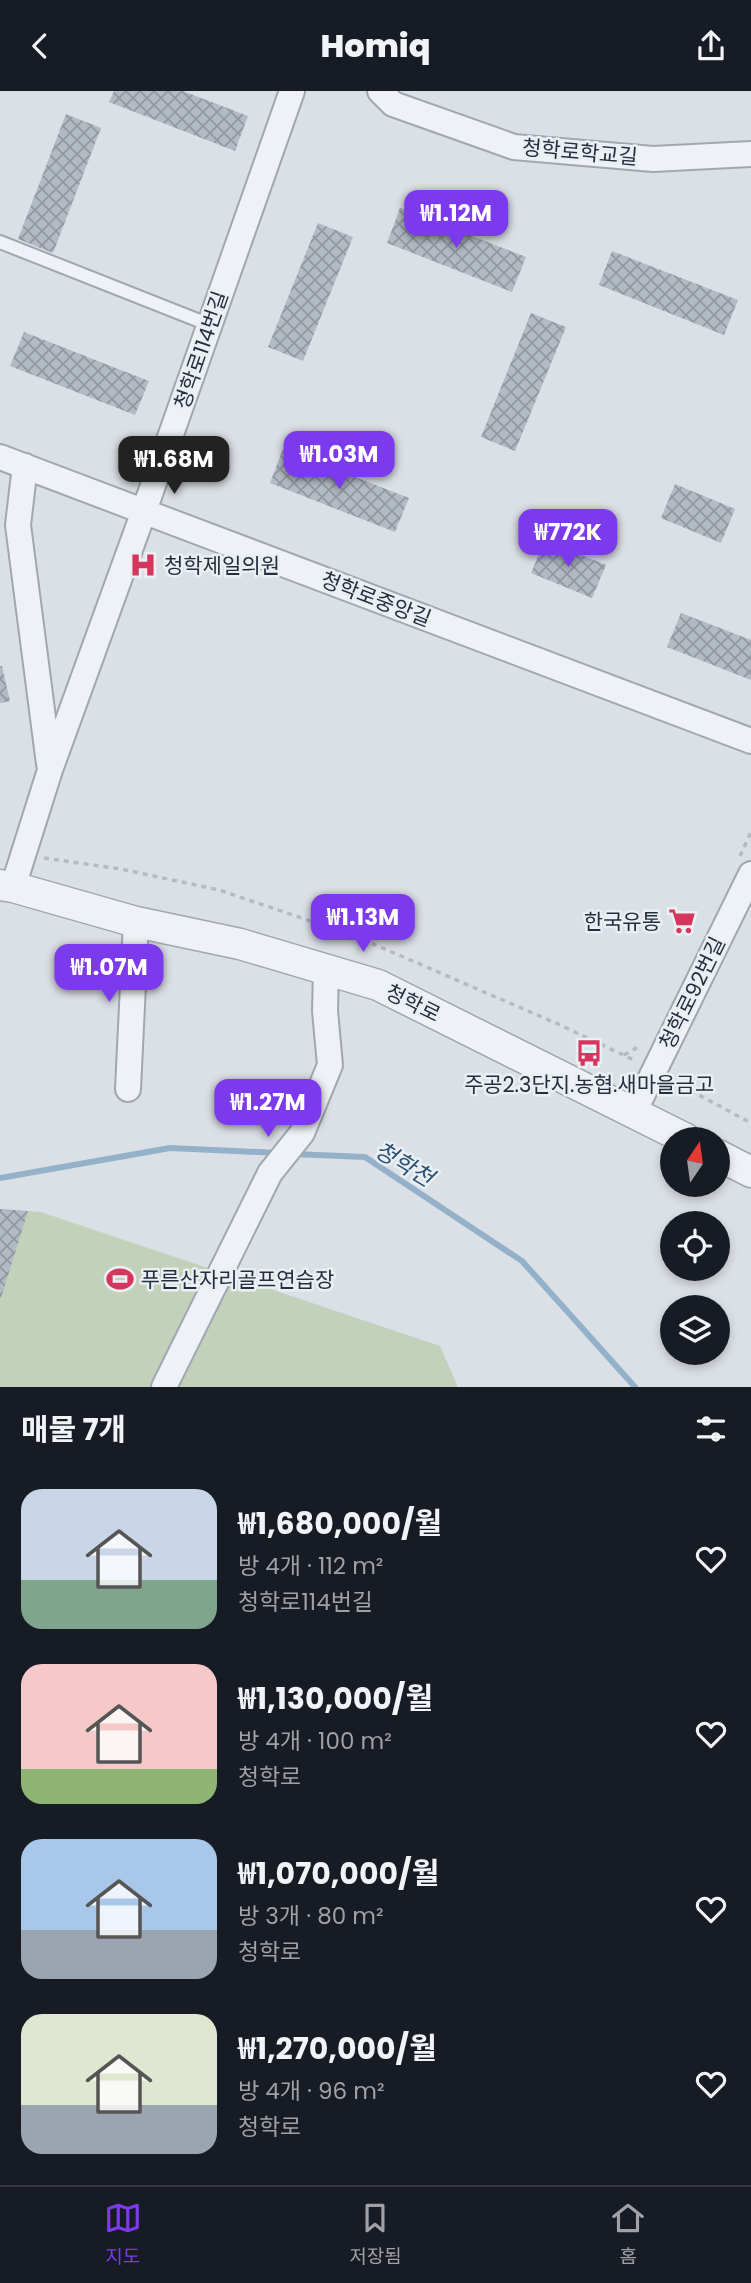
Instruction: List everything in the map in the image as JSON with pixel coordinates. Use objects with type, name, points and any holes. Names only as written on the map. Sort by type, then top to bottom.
[{"type":"street","name":"청학로114번길","points":[[6,886],[144,511],[292,91]]},
{"type":"street","name":"청학로학교길","points":[[380,91],[393,104],[514,147],[653,159],[751,154]]},
{"type":"street","name":"청학로중앙길","points":[[0,457],[751,741]]},
{"type":"street","points":[[25,466],[18,525],[50,770]]},
{"type":"street","name":"청학로92번길","points":[[634,1112],[751,874]]},
{"type":"street","name":"청학로","points":[[6,886],[135,922],[240,944],[378,985],[663,1127]]},
{"type":"street","points":[[128,1089],[135,922]]},
{"type":"street","points":[[164,1387],[270,1173],[302,1133],[330,1065],[325,1011],[326,969]]},
{"type":"street","points":[[730,1161],[751,1172]]},
{"type":"lane","points":[[0,242],[210,325]]},
{"type":"green space","name":"푸른산자리골프연습장","points":[[0,1209],[41,1212],[440,1346],[458,1387],[0,1387]]},
{"type":"building","points":[[114,91],[183,91],[248,116],[235,151],[109,102]]},
{"type":"building","points":[[66,114],[101,128],[53,253],[18,239]]},
{"type":"building","points":[[400,208],[526,257],[512,292],[387,243]]},
{"type":"building","points":[[318,223],[353,237],[303,361],[268,347]]},
{"type":"building","points":[[612,251],[738,300],[724,335],[599,285]]},
{"type":"building","points":[[531,313],[566,327],[515,451],[481,437]]},
{"type":"building","points":[[24,332],[149,381],[135,415],[10,366]]},
{"type":"building","points":[[283,449],[409,498],[395,532],[270,483]]},
{"type":"building","points":[[675,484],[735,509],[721,543],[661,518]]},
{"type":"building","points":[[545,540],[606,565],[592,598],[531,573]]},
{"type":"building","points":[[681,613],[751,640],[751,680],[667,647]]},
{"type":"building","points":[[0,666],[10,701],[0,703]]},
{"type":"building","points":[[0,1209],[28,1211],[1,1298],[0,1298]]},
{"type":"waterway","name":"청학천","points":[[0,1178],[170,1148],[279,1153]]},
{"type":"waterway","name":"청학천","points":[[293,1154],[365,1157],[522,1261],[635,1387]]},
{"type":"place","name":"청학제일의원","points":[[143,565]]},
{"type":"place","name":"한국유통","points":[[682,921]]},
{"type":"place","name":"주공2.3단지.농협.새마을금고","points":[[589,1053]]},
{"type":"place","name":"푸른산자리골프연습장","points":[[120,1279]]}]
